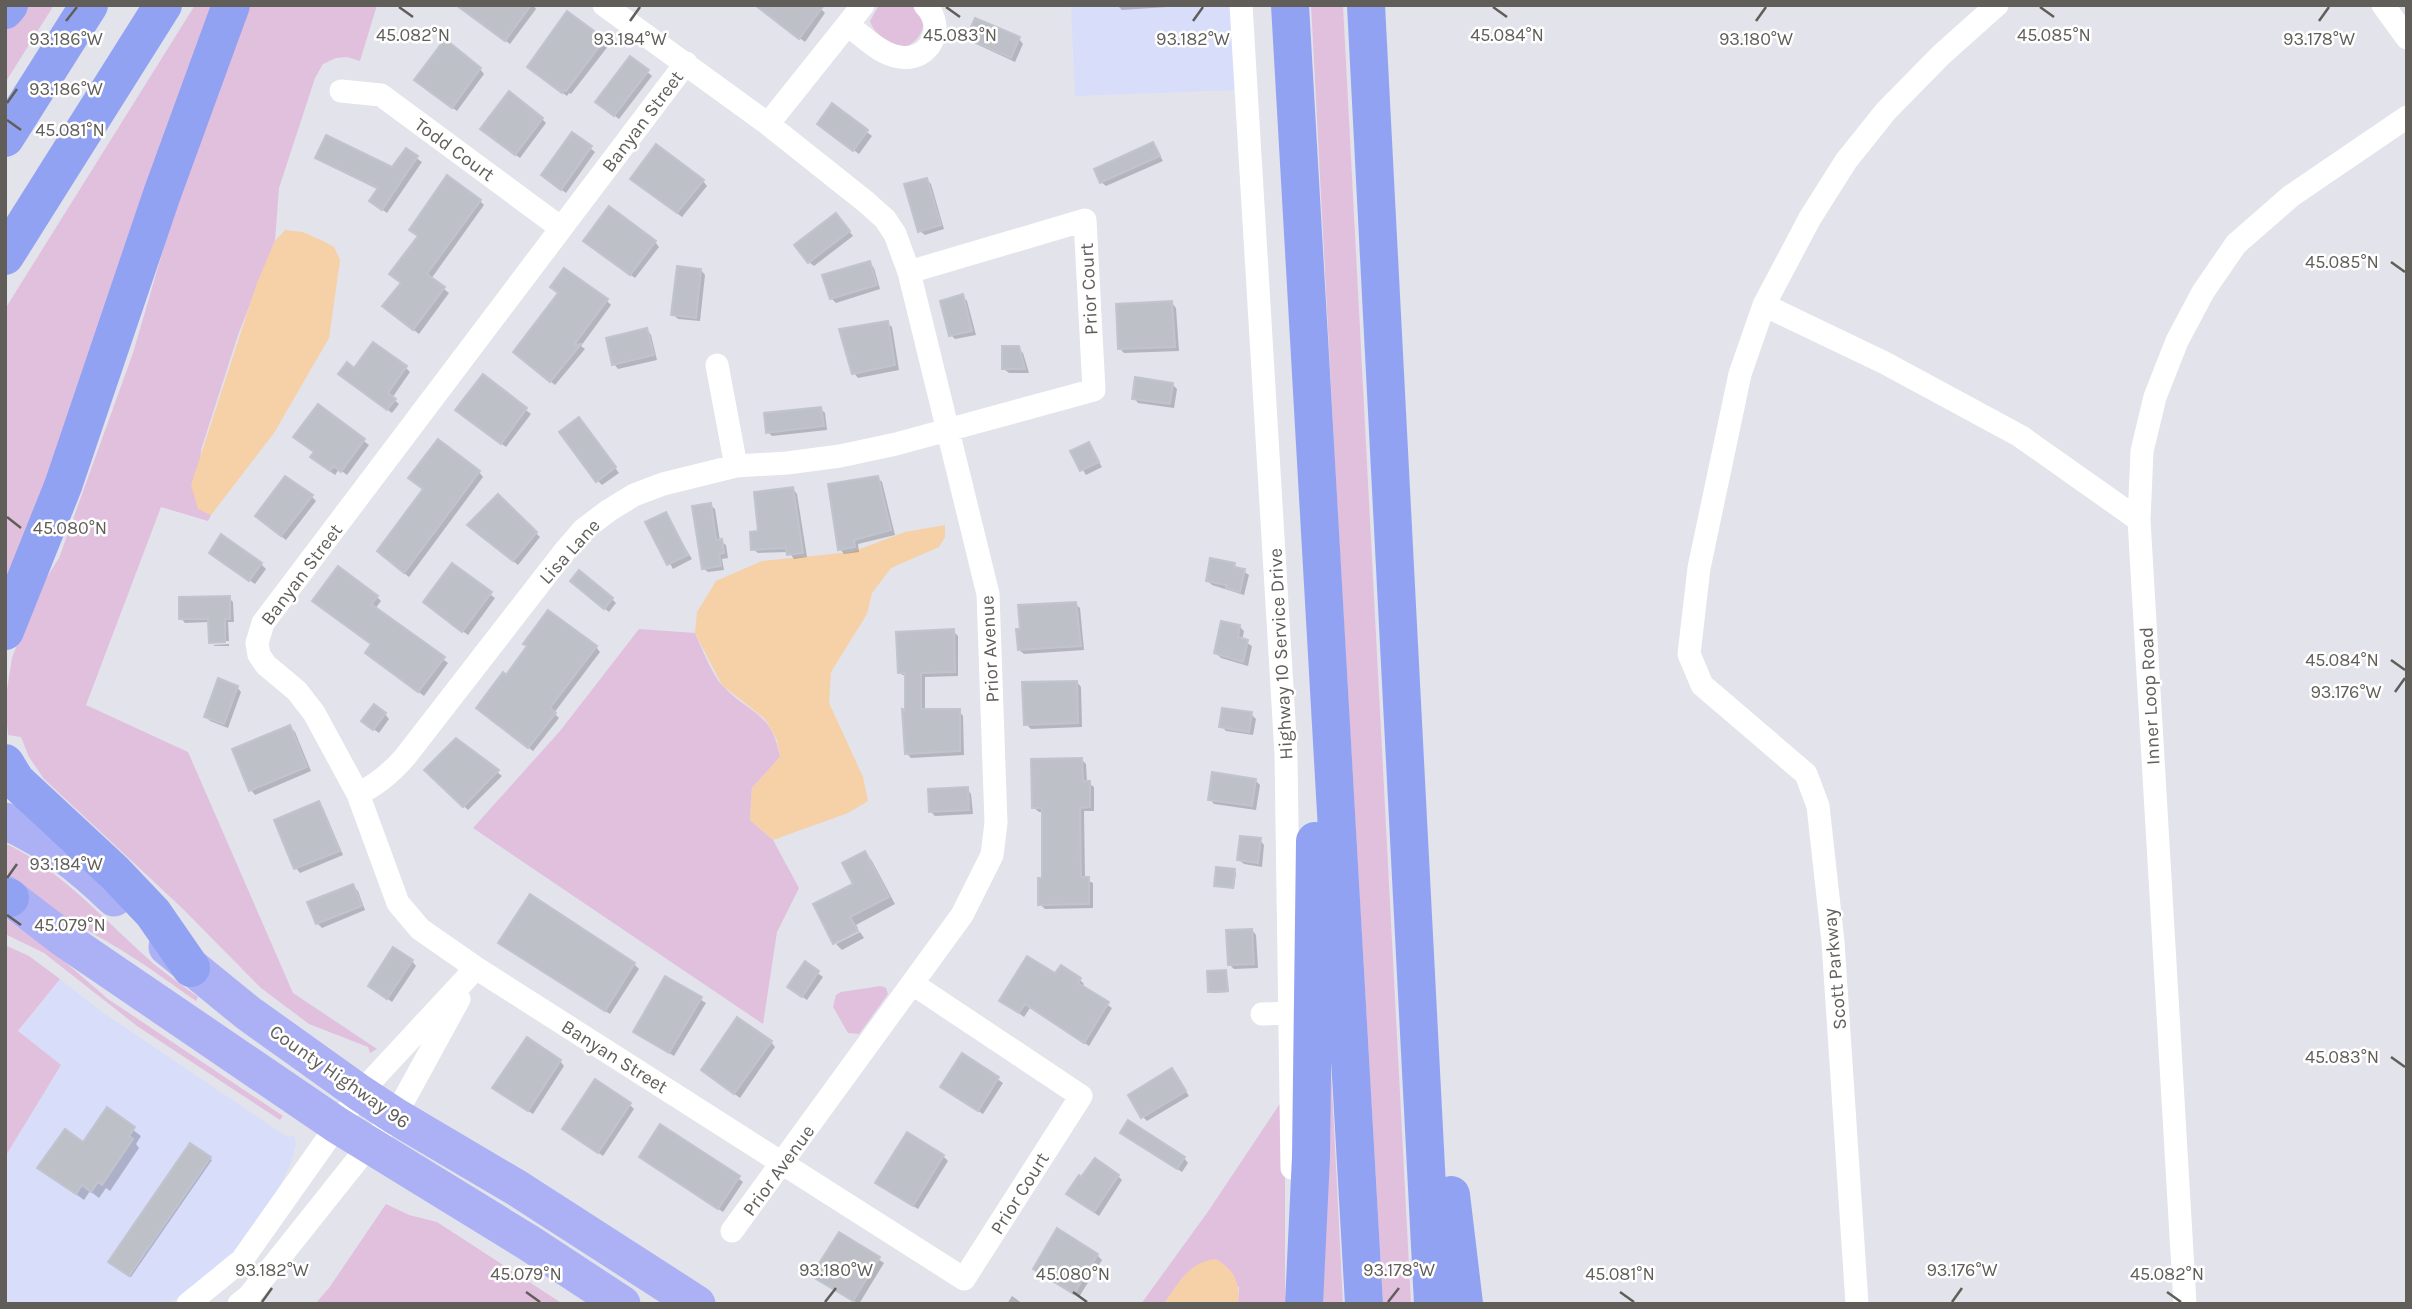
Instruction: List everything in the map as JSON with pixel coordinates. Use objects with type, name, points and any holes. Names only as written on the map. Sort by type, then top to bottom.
[{"type":"highway","points":[[5,10],[9,5]]},
{"type":"highway","points":[[5,138],[89,5]]},
{"type":"highway","points":[[5,256],[163,5]]},
{"type":"highway","points":[[5,631],[63,486],[162,194],[231,5]]},
{"type":"highway","points":[[1290,5],[1364,1304]]},
{"type":"highway","points":[[1366,5],[1433,1304]]},
{"type":"highway","points":[[1304,1304],[1311,1157],[1317,746],[1323,604]]},
{"type":"highway","points":[[5,763],[16,781],[116,873],[153,913],[191,968]]},
{"type":"highway","points":[[1416,947],[1437,1075],[1464,1304]]},
{"type":"main road","name":"County Highway 96","points":[[5,821],[49,843],[85,870],[191,968],[248,1013],[360,1093],[517,1188],[697,1304]]},
{"type":"main road","name":"County Highway 96","points":[[7,896],[64,939],[337,1125],[529,1243],[622,1304]]},
{"type":"street","name":"Prior Avenue","points":[[604,5],[768,124],[885,219],[895,234],[909,272],[988,594],[996,823],[992,855],[962,915],[732,1231]]},
{"type":"street","points":[[768,124],[863,5]]},
{"type":"street","points":[[848,25],[885,52],[897,57],[917,56],[934,38],[936,24],[925,5]]},
{"type":"street","name":"Highway 10 Service Drive","points":[[1241,5],[1285,740],[1290,935],[1293,1304]]},
{"type":"street","points":[[1997,5],[1886,111],[1846,161],[1811,218],[1764,305],[1885,363],[2020,436],[2139,520]]},
{"type":"street","points":[[2383,5],[2407,38]]},
{"type":"street","name":"Banyan Street","points":[[686,63],[259,630],[257,643],[259,655],[266,665],[297,691],[314,713],[358,794],[398,903],[420,929],[475,968],[783,1162]]},
{"type":"street","name":"Todd Court","points":[[341,91],[381,95],[561,228]]},
{"type":"street","name":"Inner Loop Road","points":[[2185,1304],[2139,520],[2142,452],[2155,397],[2177,341],[2203,292],[2236,244],[2291,196],[2407,117]]},
{"type":"street","name":"Prior Court","points":[[909,272],[1085,220],[1094,390],[947,430]]},
{"type":"street","name":"Scott Parkway","points":[[1764,305],[1740,374],[1699,568],[1689,654],[1702,685],[1806,774],[1818,806],[1833,942],[1857,1304]]},
{"type":"street","points":[[717,365],[736,466]]},
{"type":"street","name":"Lisa Lane","points":[[358,794],[374,786],[405,757],[564,552],[583,530],[608,511],[634,495],[663,484],[736,466],[840,456],[947,430]]},
{"type":"street","points":[[188,1304],[242,1260],[360,1093],[475,968]]},
{"type":"street","points":[[239,1304],[249,1296],[369,1144],[395,1116],[475,968]]},
{"type":"street","name":"Prior Court","points":[[783,1162],[964,1279],[1081,1096],[913,984]]},
{"type":"street","points":[[1262,1014],[1290,1013]]},
{"type":"shaded area","points":[[905,4],[921,13],[921,32],[912,43],[905,47],[889,42],[879,35],[870,21],[879,5]]},
{"type":"shaded area","points":[[22,5],[54,5],[5,83],[5,24]]},
{"type":"shaded area","points":[[195,5],[223,5],[5,603],[5,309]]},
{"type":"shaded area","points":[[243,5],[377,5],[360,61],[347,57],[336,58],[323,64],[315,78],[279,188],[275,241],[238,335],[201,450],[198,508],[211,515],[208,521],[161,507],[86,705],[188,752],[293,993],[377,1049],[370,1053],[368,1047],[309,1024],[261,988],[182,908],[44,779],[29,757],[21,737],[8,735],[5,702],[12,658],[37,593],[59,558],[133,353],[199,127]]},
{"type":"shaded area","points":[[1071,5],[1231,5],[1236,90],[1075,96]]},
{"type":"shaded area","points":[[1311,5],[1343,5],[1411,1304],[1383,1304]]},
{"type":"shaded area","points":[[285,230],[303,232],[334,247],[340,260],[329,338],[274,433],[211,515],[198,509],[191,485],[257,283],[275,241]]},
{"type":"shaded area","points":[[945,525],[945,537],[939,547],[891,568],[872,593],[867,614],[831,672],[829,703],[863,777],[868,801],[848,813],[773,840],[750,820],[752,788],[780,757],[777,740],[765,719],[722,685],[695,633],[697,612],[716,581],[762,561],[852,552],[905,532]]},
{"type":"shaded area","points":[[639,629],[695,633],[719,681],[766,722],[776,742],[780,757],[752,788],[750,820],[773,840],[799,888],[777,932],[763,1024],[473,828],[560,731]]},
{"type":"shaded area","points":[[5,843],[65,883],[155,965],[198,997],[196,1001],[138,960],[49,907],[19,884],[5,871]]},
{"type":"shaded area","points":[[5,918],[64,961],[108,999],[283,1116],[280,1120],[137,1026],[44,953],[5,934]]},
{"type":"shaded area","points":[[5,945],[29,956],[60,979],[18,1031],[61,1065],[5,1157]]},
{"type":"shaded area","points":[[60,979],[102,1012],[287,1137],[294,1136],[296,1144],[291,1163],[255,1227],[221,1266],[168,1304],[5,1304],[5,1157],[61,1065],[18,1032]]},
{"type":"shaded area","points":[[881,986],[886,988],[888,994],[859,1034],[848,1033],[833,1007],[836,995]]},
{"type":"shaded area","points":[[1331,1068],[1343,1304],[1315,1304]]},
{"type":"shaded area","points":[[1285,1096],[1285,1304],[1238,1304],[1239,1287],[1183,1277],[1164,1304],[1141,1304],[1207,1213]]},
{"type":"shaded area","points":[[386,1204],[409,1215],[437,1222],[563,1304],[315,1304],[329,1288]]},
{"type":"shaded area","points":[[1216,1259],[1228,1268],[1235,1278],[1238,1304],[1164,1304],[1192,1269]]},
{"type":"building","points":[[456,5],[531,5],[505,41]]},
{"type":"building","points":[[755,5],[824,5],[799,39]]},
{"type":"building","points":[[567,11],[605,39],[562,93],[527,67]]},
{"type":"building","points":[[975,18],[1020,37],[1011,58],[966,38]]},
{"type":"building","points":[[445,39],[481,68],[452,108],[414,80]]},
{"type":"building","points":[[630,56],[649,70],[614,116],[595,102]]},
{"type":"building","points":[[509,91],[543,118],[515,155],[480,129]]},
{"type":"building","points":[[832,103],[868,130],[853,151],[817,124]]},
{"type":"building","points":[[572,132],[592,146],[561,190],[541,175]]},
{"type":"building","points":[[326,135],[392,167],[406,148],[418,156],[382,210],[369,201],[378,188],[315,158]]},
{"type":"building","points":[[1153,142],[1160,156],[1100,183],[1094,169]]},
{"type":"building","points":[[656,144],[704,180],[677,213],[630,179]]},
{"type":"building","points":[[447,175],[481,200],[427,274],[445,287],[413,330],[382,306],[401,283],[389,274],[418,236],[409,230]]},
{"type":"building","points":[[927,178],[941,225],[918,232],[904,184]]},
{"type":"building","points":[[609,206],[656,241],[630,275],[583,241]]},
{"type":"building","points":[[836,213],[850,231],[808,263],[794,245]]},
{"type":"building","points":[[870,261],[877,285],[830,299],[822,275]]},
{"type":"building","points":[[677,266],[701,269],[696,318],[671,315]]},
{"type":"building","points":[[564,268],[608,299],[574,345],[581,344],[550,382],[513,352],[558,293],[550,287]]},
{"type":"building","points":[[963,294],[972,331],[949,336],[940,301]]},
{"type":"building","points":[[1172,301],[1175,347],[1118,349],[1116,304]]},
{"type":"building","points":[[888,321],[895,365],[852,374],[839,329]]},
{"type":"building","points":[[647,328],[654,355],[612,365],[606,338]]},
{"type":"building","points":[[373,342],[407,366],[388,393],[396,399],[387,410],[338,374],[347,362],[354,368]]},
{"type":"building","points":[[1002,346],[1019,346],[1025,369],[1002,369]]},
{"type":"building","points":[[483,374],[527,408],[501,444],[455,410]]},
{"type":"building","points":[[1135,377],[1173,383],[1170,404],[1132,399]]},
{"type":"building","points":[[318,404],[365,439],[341,472],[334,466],[330,471],[310,457],[314,452],[293,437]]},
{"type":"building","points":[[821,407],[824,426],[766,433],[764,413]]},
{"type":"building","points":[[579,417],[616,467],[596,482],[559,432]]},
{"type":"building","points":[[438,439],[480,471],[404,573],[377,551],[423,489],[408,478]]},
{"type":"building","points":[[1089,442],[1099,462],[1080,471],[1070,451]]},
{"type":"building","points":[[285,476],[313,495],[281,536],[255,516]]},
{"type":"building","points":[[878,476],[891,530],[854,540],[855,547],[838,550],[828,484]]},
{"type":"building","points":[[793,487],[803,553],[787,555],[786,548],[751,550],[750,532],[758,531],[754,492]]},
{"type":"building","points":[[498,494],[537,532],[513,561],[467,525]]},
{"type":"building","points":[[711,503],[716,540],[722,539],[724,553],[719,554],[721,566],[702,569],[692,506]]},
{"type":"building","points":[[666,512],[688,555],[667,565],[645,522]]},
{"type":"building","points":[[221,534],[262,563],[249,581],[209,553]]},
{"type":"building","points":[[1210,558],[1235,563],[1234,567],[1245,569],[1240,592],[1226,588],[1226,585],[1206,581]]},
{"type":"building","points":[[452,563],[492,592],[462,632],[423,602]]},
{"type":"building","points":[[338,566],[378,596],[371,604],[445,657],[418,692],[365,653],[371,644],[312,601]]},
{"type":"building","points":[[579,570],[613,598],[604,609],[570,581]]},
{"type":"building","points":[[230,596],[230,619],[225,619],[225,642],[209,643],[208,619],[179,619],[179,597]]},
{"type":"building","points":[[1076,602],[1081,646],[1018,650],[1018,605]]},
{"type":"building","points":[[548,610],[597,646],[550,708],[556,713],[528,748],[476,708],[503,672],[506,675],[527,646],[523,644]]},
{"type":"building","points":[[1221,621],[1240,625],[1238,637],[1248,640],[1243,662],[1214,653]]},
{"type":"building","points":[[954,629],[955,672],[921,673],[921,709],[960,709],[960,751],[905,754],[902,709],[905,710],[905,673],[898,673],[896,632]]},
{"type":"building","points":[[218,678],[238,686],[224,724],[204,717]]},
{"type":"building","points":[[1077,681],[1078,723],[1024,725],[1022,682]]},
{"type":"building","points":[[374,704],[386,713],[373,730],[361,721]]},
{"type":"building","points":[[1222,708],[1252,712],[1249,732],[1219,727]]},
{"type":"building","points":[[290,725],[307,767],[249,791],[232,749]]},
{"type":"building","points":[[456,738],[499,770],[463,807],[424,770]]},
{"type":"building","points":[[1082,758],[1083,781],[1090,781],[1090,807],[1080,808],[1081,877],[1089,877],[1089,904],[1038,905],[1038,878],[1042,878],[1042,808],[1032,808],[1031,759]]},
{"type":"building","points":[[1212,772],[1256,779],[1252,806],[1208,800]]},
{"type":"building","points":[[968,787],[969,810],[929,812],[928,789]]},
{"type":"building","points":[[319,801],[340,851],[294,869],[274,820]]},
{"type":"building","points":[[1240,836],[1261,838],[1258,863],[1237,860]]},
{"type":"building","points":[[865,851],[889,897],[850,917],[858,931],[833,944],[813,904],[853,884],[842,863]]},
{"type":"building","points":[[1216,867],[1235,869],[1233,888],[1214,886]]},
{"type":"building","points":[[353,884],[362,906],[316,924],[307,902]]},
{"type":"building","points":[[530,894],[635,963],[605,1011],[498,943]]},
{"type":"building","points":[[1252,929],[1254,964],[1228,965],[1226,930]]},
{"type":"building","points":[[393,947],[413,960],[387,999],[368,986]]},
{"type":"building","points":[[1027,956],[1055,973],[1061,965],[1081,978],[1078,983],[1109,1002],[1084,1043],[1025,1004],[1019,1013],[999,1001]]},
{"type":"building","points":[[805,961],[819,971],[802,997],[787,987]]},
{"type":"building","points":[[1226,970],[1228,991],[1208,992],[1207,971]]},
{"type":"building","points":[[665,976],[702,997],[669,1053],[633,1032]]},
{"type":"building","points":[[737,1017],[772,1041],[734,1094],[701,1070]]},
{"type":"building","points":[[527,1037],[561,1060],[528,1111],[492,1088]]},
{"type":"building","points":[[962,1053],[999,1077],[978,1111],[940,1087]]},
{"type":"building","points":[[1172,1068],[1186,1091],[1141,1118],[1128,1095]]},
{"type":"building","points":[[595,1079],[631,1103],[598,1153],[562,1129]]},
{"type":"building","points":[[107,1107],[135,1127],[129,1136],[133,1139],[102,1185],[98,1182],[91,1192],[82,1185],[76,1194],[37,1168],[65,1129],[83,1142]]},
{"type":"building","points":[[1128,1120],[1185,1157],[1177,1169],[1120,1133]]},
{"type":"building","points":[[660,1124],[740,1176],[718,1209],[639,1157]]},
{"type":"building","points":[[907,1132],[944,1155],[913,1206],[875,1183]]},
{"type":"building","points":[[190,1143],[211,1157],[129,1276],[108,1262]]},
{"type":"building","points":[[1095,1158],[1119,1175],[1094,1212],[1066,1194]]},
{"type":"building","points":[[1057,1228],[1098,1254],[1074,1294],[1033,1269]]},
{"type":"building","points":[[839,1232],[880,1257],[853,1301],[811,1276]]}]
